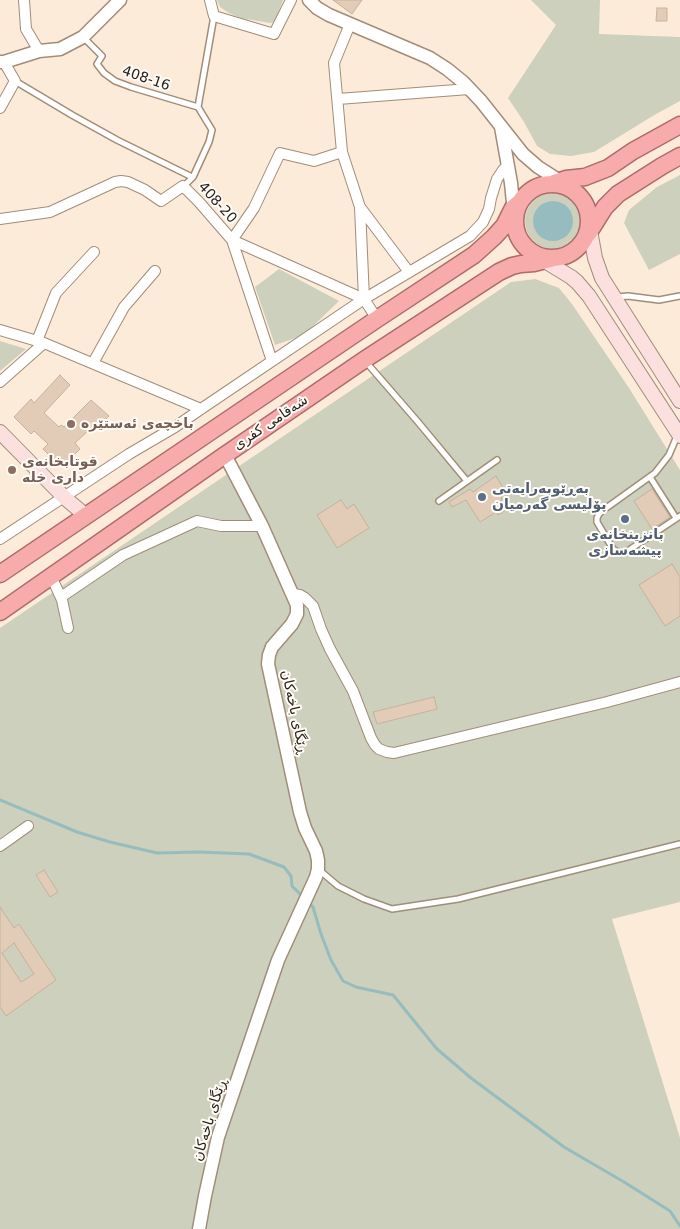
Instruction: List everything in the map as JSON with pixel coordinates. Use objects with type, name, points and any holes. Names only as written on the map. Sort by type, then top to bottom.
[{"type":"highway","points":[[680,125],[633,151],[608,168],[560,184],[542,185],[526,194],[516,209],[515,228],[518,237],[531,252],[546,258],[562,257],[575,250],[605,207],[618,194],[680,156]]},
{"type":"highway","points":[[560,184],[577,194],[584,203],[588,213],[588,231]]},
{"type":"highway","name":"شەقامی کفری","points":[[0,574],[474,255],[494,237],[516,209]]},
{"type":"highway","name":"شەقامی کفری","points":[[0,612],[364,360],[499,272],[546,258]]},
{"type":"main road","points":[[588,231],[602,278],[680,400]]},
{"type":"main road","points":[[546,258],[577,282],[589,296],[679,435]]},
{"type":"main road","points":[[0,432],[85,516]]},
{"type":"street","points":[[24,0],[26,29],[39,51]]},
{"type":"street","points":[[0,107],[15,81],[2,62],[39,51],[60,49],[83,37],[120,0]]},
{"type":"street","points":[[210,0],[214,16],[274,34],[291,0]]},
{"type":"street","points":[[314,2],[329,15],[430,58],[447,69],[487,108],[530,161],[560,184]]},
{"type":"street","points":[[350,24],[334,63],[342,152],[360,207],[364,299],[377,319]]},
{"type":"street","points":[[338,99],[469,89]]},
{"type":"street","points":[[501,126],[516,209]]},
{"type":"street","points":[[272,362],[232,240],[254,208],[280,153],[314,161],[342,152]]},
{"type":"street","points":[[0,539],[52,504],[65,498],[129,454],[201,410],[364,299],[470,236],[483,222],[497,179],[508,165]]},
{"type":"street","name":"408-20","points":[[0,219],[50,212],[115,182],[128,182],[145,190],[161,201],[183,186],[232,240],[364,299]]},
{"type":"street","points":[[360,207],[409,272]]},
{"type":"street","points":[[0,382],[40,342],[56,293],[94,252]]},
{"type":"street","points":[[93,363],[124,307],[155,271]]},
{"type":"street","points":[[0,330],[40,342],[93,363],[201,410]]},
{"type":"street","name":"ڕێگای باخەکان","points":[[199,1229],[218,1138],[278,960],[317,873],[318,860],[300,812],[268,664],[272,647],[292,624],[297,614],[298,605],[262,526],[225,455]]},
{"type":"street","points":[[61,596],[123,555],[196,521],[221,526],[262,526]]},
{"type":"street","points":[[51,576],[61,596],[68,628]]},
{"type":"street","points":[[293,594],[300,595],[314,606],[330,650],[353,691],[371,738],[379,749],[387,752],[394,753],[608,702],[680,682]]},
{"type":"street","points":[[0,846],[28,826]]},
{"type":"lane","points":[[183,186],[192,177],[209,142],[212,130],[198,107],[214,16]]},
{"type":"lane","name":"408-16","points":[[83,37],[102,56],[97,64],[104,73],[115,81],[198,107]]},
{"type":"lane","points":[[15,81],[117,140],[192,177]]},
{"type":"lane","points":[[614,298],[628,296],[659,300],[680,296]]},
{"type":"lane","points":[[364,360],[467,481]]},
{"type":"lane","points":[[650,477],[678,517],[626,552],[618,553],[613,549],[599,526],[597,518],[599,514],[650,477],[655,474],[665,461],[679,435]]},
{"type":"lane","points":[[439,501],[497,460]]},
{"type":"lane","points":[[317,873],[364,899],[392,909],[458,899],[680,844]]},
{"type":"green space","points":[[217,0],[283,0],[275,22],[270,23],[240,18],[220,7]]},
{"type":"green space","points":[[531,0],[600,0],[599,34],[680,37],[680,101],[594,152],[571,156],[550,154],[537,146],[508,98],[556,25]]},
{"type":"green space","points":[[680,175],[680,254],[649,270],[624,223],[629,210],[657,187]]},
{"type":"green space","points":[[553,193],[564,195],[573,201],[579,210],[581,221],[579,232],[573,241],[564,247],[553,249],[542,247],[533,241],[527,232],[525,221],[527,210],[533,201],[542,195]]},
{"type":"green space","points":[[279,269],[339,301],[304,335],[275,345],[255,287]]},
{"type":"green space","points":[[535,279],[559,288],[572,304],[629,388],[680,470],[680,902],[612,919],[680,1138],[680,1229],[0,1229],[0,628],[511,282]]},
{"type":"green space","points":[[0,341],[26,349],[0,371]]},
{"type":"water","points":[[557,201],[564,204],[570,210],[573,221],[572,229],[564,238],[557,241],[549,241],[542,238],[534,229],[533,217],[536,210],[545,202]]},
{"type":"building","points":[[333,0],[362,0],[352,14]]},
{"type":"building","points":[[657,8],[667,8],[667,21],[656,21]]},
{"type":"building","points":[[60,375],[70,385],[44,413],[59,427],[61,425],[64,427],[91,400],[109,416],[92,433],[89,430],[75,443],[80,449],[64,465],[62,462],[59,465],[43,449],[48,444],[34,431],[31,434],[14,417],[31,399],[34,403]]},
{"type":"building","name":"بەڕێوبەرایەتی پۆلیسی گەرمیان","points":[[496,476],[503,488],[501,502],[506,510],[498,515],[496,512],[480,522],[466,500],[452,507],[449,502],[470,489],[473,492]]},
{"type":"building","points":[[652,489],[670,517],[652,529],[634,501]]},
{"type":"building","points":[[341,500],[347,509],[354,504],[369,528],[337,548],[317,515]]},
{"type":"building","points":[[672,564],[680,577],[680,616],[665,626],[639,585]]},
{"type":"building","points":[[434,697],[437,709],[377,724],[373,712]]},
{"type":"building","points":[[44,870],[58,892],[50,897],[36,875]]},
{"type":"building","points":[[0,907],[14,928],[19,924],[56,980],[6,1016],[0,1007]],"holes":[[[14,943],[34,974],[21,982],[2,953]]]},
{"type":"waterway","points":[[0,800],[77,832],[157,853],[249,854],[284,867],[291,876],[292,886],[303,897]]},
{"type":"waterway","points":[[309,903],[313,907],[331,960],[343,981],[356,987],[393,995],[437,1049],[471,1078],[564,1147],[670,1211],[680,1226]]},
{"type":"place","name":"باخچەی ئەستێرە","points":[[71,424]]},
{"type":"place","name":"قوتابخانەی داری خلە","points":[[12,470]]},
{"type":"place","name":"بەڕێوبەرایەتی پۆلیسی گەرمیان","points":[[482,497]]},
{"type":"place","name":"بانزینخانەی پیشەسازی","points":[[625,519]]}]
